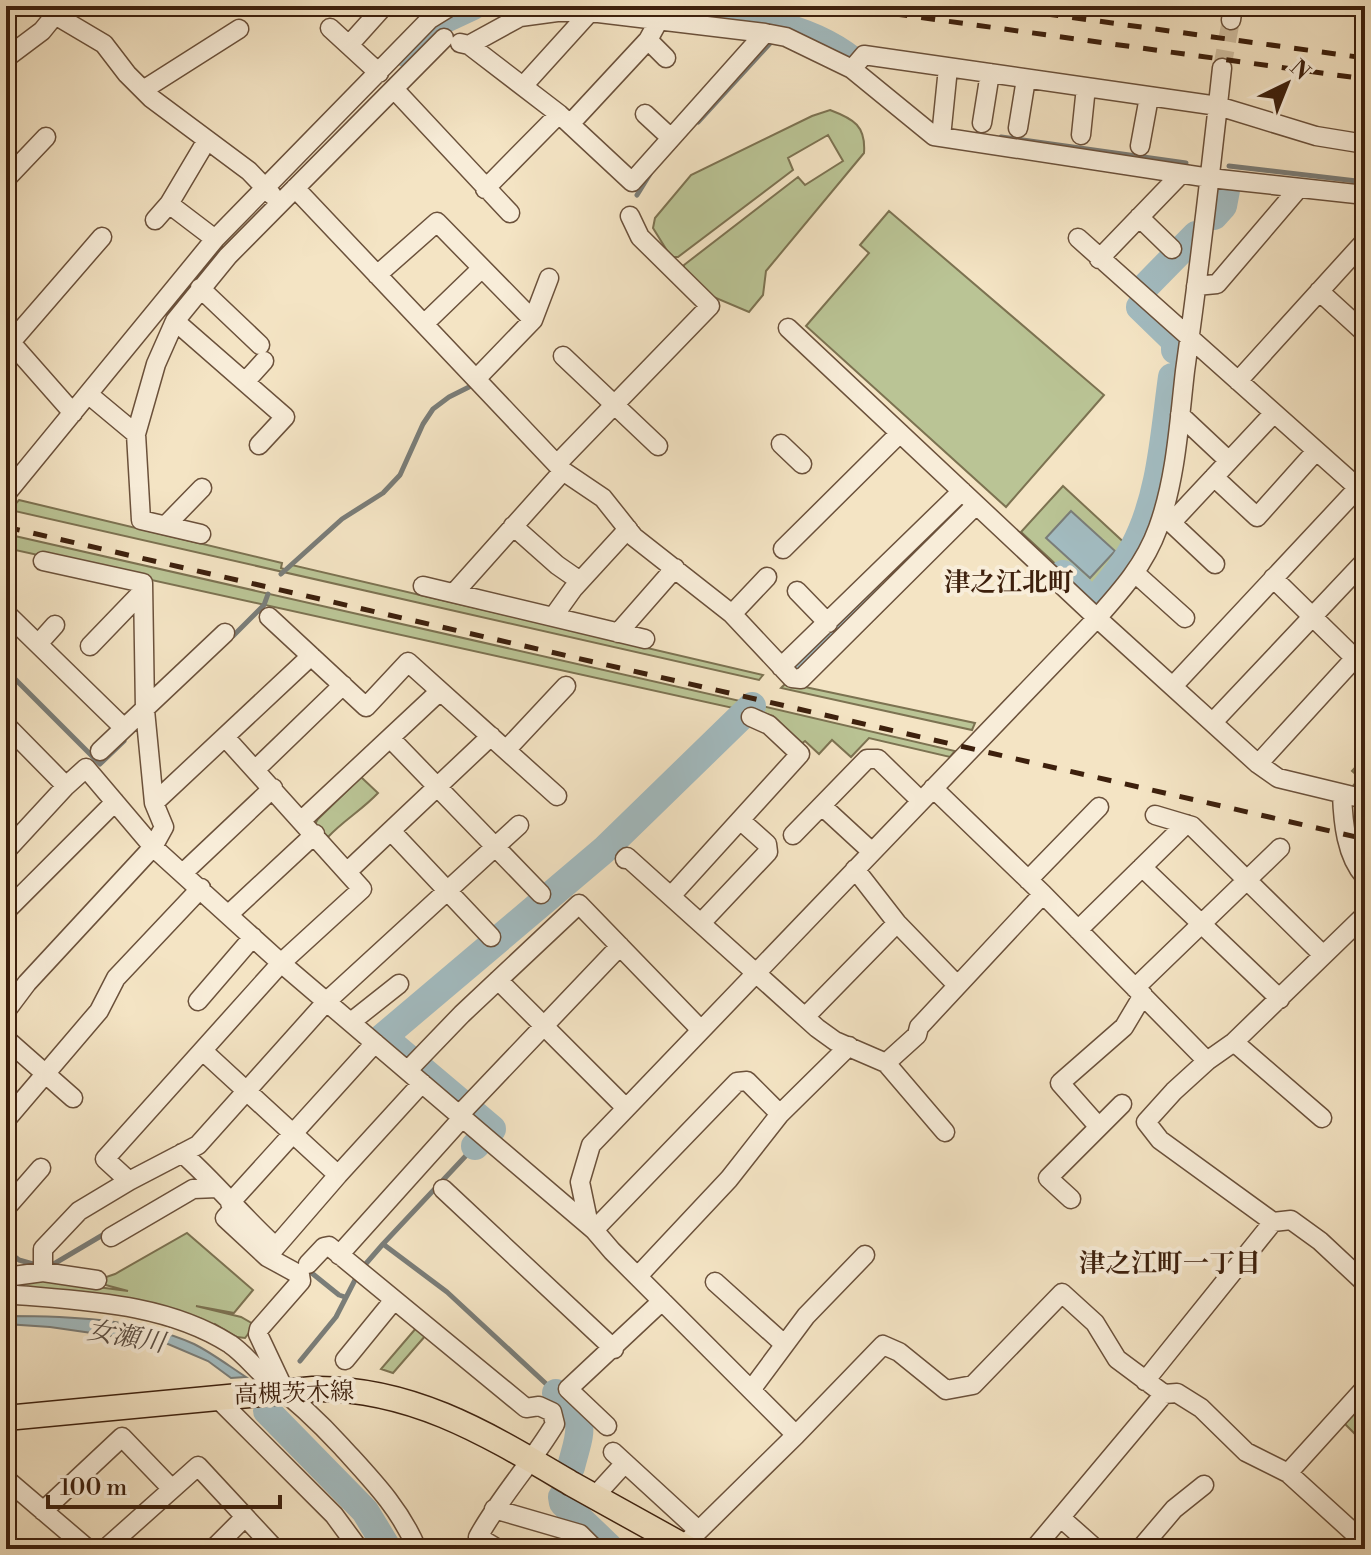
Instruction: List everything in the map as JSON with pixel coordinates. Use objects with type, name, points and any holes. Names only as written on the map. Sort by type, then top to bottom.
[{"type":"main road","name":"高槻茨木線","points":[[6,1418],[335,1388],[399,1398],[440,1413],[532,1460],[594,1497],[688,1543]]},
{"type":"street","points":[[349,45],[384,6]]},
{"type":"street","points":[[201,534],[141,520],[136,434],[175,305],[215,239],[270,184],[351,114],[436,28],[451,6]]},
{"type":"street","points":[[6,58],[42,31],[57,11],[104,44],[143,90],[249,171],[288,195],[377,275],[560,468],[603,498],[628,529],[732,614],[792,678],[801,679],[976,505]]},
{"type":"street","points":[[469,45],[520,17],[590,12],[765,33],[786,37],[852,69],[934,136],[1210,178],[1365,195]]},
{"type":"street","points":[[523,86],[590,12]]},
{"type":"street","points":[[485,189],[648,40],[659,20]]},
{"type":"street","points":[[330,28],[510,213]]},
{"type":"street","points":[[436,28],[469,45],[523,86],[632,182],[765,33]]},
{"type":"street","points":[[143,90],[228,30]]},
{"type":"street","points":[[648,40],[666,58]]},
{"type":"street","points":[[852,69],[864,55],[1218,106],[1316,136],[1365,144]]},
{"type":"street","points":[[941,137],[948,68]]},
{"type":"street","points":[[1166,518],[1222,68]]},
{"type":"street","points":[[982,123],[990,73]]},
{"type":"street","points":[[1018,128],[1026,79]]},
{"type":"street","points":[[6,494],[88,394],[175,305],[200,288],[288,195],[351,114],[384,81]]},
{"type":"street","points":[[1081,135],[1086,87]]},
{"type":"street","points":[[1140,146],[1149,97]]},
{"type":"street","points":[[645,114],[671,138]]},
{"type":"street","points":[[6,179],[33,162],[46,137]]},
{"type":"street","points":[[155,220],[169,204],[207,140]]},
{"type":"street","points":[[1099,259],[1181,174]]},
{"type":"street","points":[[1196,286],[1217,284],[1299,188]]},
{"type":"street","points":[[169,204],[215,239]]},
{"type":"street","points":[[454,593],[614,405],[710,306],[640,237],[630,216]]},
{"type":"street","points":[[1139,217],[1172,249]]},
{"type":"street","points":[[377,275],[437,222],[533,320]]},
{"type":"street","points":[[1078,238],[1361,491],[1273,578],[1173,686]]},
{"type":"street","points":[[1238,381],[1365,241]]},
{"type":"street","points":[[73,413],[8,340],[61,297],[90,242]]},
{"type":"street","points":[[424,324],[482,268]]},
{"type":"street","points":[[476,379],[533,320],[549,278]]},
{"type":"street","points":[[200,288],[262,353],[245,382]]},
{"type":"street","points":[[1319,291],[1365,333]]},
{"type":"street","points":[[175,305],[245,382],[285,417],[259,445]]},
{"type":"street","points":[[788,328],[1097,618],[1258,764],[1278,778],[1365,799]]},
{"type":"street","points":[[563,356],[658,446]]},
{"type":"street","points":[[88,394],[136,434]]},
{"type":"street","points":[[592,1227],[580,1182],[591,1145],[1097,618],[1135,573],[1166,518],[1214,477],[1274,413]]},
{"type":"street","points":[[1180,415],[1229,461]]},
{"type":"street","points":[[783,549],[804,515],[900,433]]},
{"type":"street","points":[[781,444],[802,464]]},
{"type":"street","points":[[1214,477],[1257,517],[1316,451]]},
{"type":"street","points":[[166,525],[202,488]]},
{"type":"street","points":[[781,667],[962,491]]},
{"type":"street","points":[[1166,518],[1215,564]]},
{"type":"street","points":[[513,526],[580,581]]},
{"type":"street","points":[[553,617],[580,581],[628,529]]},
{"type":"street","points":[[6,1011],[27,983],[153,847],[164,827],[154,803],[145,710],[143,583],[43,561]]},
{"type":"street","points":[[1213,722],[1365,561]]},
{"type":"street","points":[[618,633],[675,568]]},
{"type":"street","points":[[1135,573],[1185,618]]},
{"type":"street","points":[[732,614],[767,577]]},
{"type":"street","points":[[1258,764],[1362,658],[1273,578]]},
{"type":"street","points":[[874,579],[888,592]]},
{"type":"street","points":[[423,586],[645,639]]},
{"type":"street","points":[[797,591],[828,623]]},
{"type":"street","points":[[90,646],[142,592]]},
{"type":"street","points":[[6,613],[124,728]]},
{"type":"street","points":[[269,617],[366,707],[408,662],[557,796]]},
{"type":"street","points":[[38,644],[55,625]]},
{"type":"street","points":[[100,751],[225,633]]},
{"type":"street","points":[[154,803],[311,656]]},
{"type":"street","points":[[255,770],[343,685]]},
{"type":"street","points":[[506,750],[566,686]]},
{"type":"street","points":[[229,914],[390,738],[440,691]]},
{"type":"street","points":[[671,896],[800,754],[769,725],[751,717]]},
{"type":"street","points":[[8,731],[66,786]]},
{"type":"street","points":[[348,871],[491,736]]},
{"type":"street","points":[[129,1181],[105,1159],[281,963],[362,889],[225,737]]},
{"type":"street","points":[[390,738],[541,894]]},
{"type":"street","points":[[793,835],[867,759],[878,759],[927,794],[1028,880],[1207,1061]]},
{"type":"street","points":[[6,851],[86,768],[153,847],[281,963],[592,1227],[796,1435]]},
{"type":"street","points":[[184,872],[273,788]]},
{"type":"street","points":[[1342,794],[1343,814],[1354,862],[1365,877]]},
{"type":"street","points":[[6,911],[115,802]]},
{"type":"street","points":[[822,806],[872,852]]},
{"type":"street","points":[[1028,880],[1099,807]]},
{"type":"street","points":[[1155,815],[1192,826],[1323,955]]},
{"type":"street","points":[[701,923],[768,852],[767,844],[740,820]]},
{"type":"street","points":[[1078,930],[1186,824]]},
{"type":"street","points":[[43,1272],[43,1249],[79,1211],[198,1145],[327,1001],[519,825]]},
{"type":"street","points":[[391,831],[491,937]]},
{"type":"street","points":[[1098,1126],[1060,1083],[1124,1027],[1139,992],[1202,924],[1280,848]]},
{"type":"street","points":[[625,859],[627,857],[835,1041],[886,1063],[945,1132]]},
{"type":"street","points":[[1142,867],[1280,999]]},
{"type":"street","points":[[855,869],[897,923],[957,985]]},
{"type":"street","points":[[6,1120],[99,1011],[116,978],[201,888]]},
{"type":"street","points":[[886,1063],[917,1035],[919,1027],[1043,894]]},
{"type":"street","points":[[271,1252],[498,980],[579,904],[701,1030]]},
{"type":"street","points":[[1365,915],[1280,999],[1234,1042],[1207,1061],[1146,1122],[1160,1140],[1273,1222],[1291,1220],[1320,1241],[1365,1283]]},
{"type":"street","points":[[805,1017],[897,923]]},
{"type":"street","points":[[198,1001],[253,937]]},
{"type":"street","points":[[339,1255],[461,1116],[620,946]]},
{"type":"street","points":[[498,980],[626,1108]]},
{"type":"street","points":[[351,1022],[399,984]]},
{"type":"street","points":[[6,1039],[73,1098]]},
{"type":"street","points":[[1234,1042],[1322,1118]]},
{"type":"street","points":[[232,1205],[375,1043]]},
{"type":"street","points":[[638,1276],[729,1179],[780,1114],[849,1046]]},
{"type":"street","points":[[203,1051],[338,1175]]},
{"type":"street","points":[[592,1227],[737,1082],[747,1081],[780,1114]]},
{"type":"street","points":[[1071,1199],[1048,1178],[1122,1104]]},
{"type":"street","points":[[182,1153],[209,1177],[246,1228],[300,1275],[301,1281],[259,1329],[276,1392]]},
{"type":"street","points":[[6,1208],[41,1168]]},
{"type":"street","points":[[111,1237],[193,1189],[217,1188]]},
{"type":"street","points":[[443,1189],[614,1349]]},
{"type":"street","points":[[1145,1381],[1273,1222]]},
{"type":"street","points":[[308,1264],[324,1247],[329,1246],[526,1408],[544,1407],[552,1412],[555,1424],[494,1509],[478,1537],[498,1549]]},
{"type":"street","points":[[751,1390],[806,1316],[865,1255]]},
{"type":"street","points":[[6,1277],[43,1272],[97,1280]]},
{"type":"street","points":[[715,1282],[784,1344]]},
{"type":"street","points":[[594,1497],[619,1457],[688,1543],[883,1345],[899,1352],[946,1390],[973,1385],[1062,1293],[1095,1323],[1117,1359],[1164,1394],[1177,1393],[1201,1408],[1246,1452],[1288,1473],[1361,1532]]},
{"type":"street","points":[[6,1294],[111,1304],[175,1320],[227,1342],[248,1358],[276,1392],[309,1410],[379,1487],[404,1522],[417,1549]]},
{"type":"street","points":[[345,1360],[394,1300]]},
{"type":"street","points":[[607,1426],[566,1392],[662,1301]]},
{"type":"street","points":[[1288,1473],[1365,1388]]},
{"type":"street","points":[[1034,1549],[1164,1394]]},
{"type":"street","points":[[223,1397],[334,1515],[359,1549]]},
{"type":"street","points":[[43,1511],[122,1437],[172,1489]]},
{"type":"street","points":[[105,1549],[198,1466],[275,1549]]},
{"type":"street","points":[[6,1479],[88,1549]]},
{"type":"street","points":[[1148,1546],[1174,1509],[1204,1485]]},
{"type":"street","points":[[494,1509],[580,1534],[595,1549]]},
{"type":"street","points":[[213,1549],[245,1517]]},
{"type":"street","points":[[1061,1518],[1096,1549]]},
{"type":"street","points":[[565,1549],[580,1534]]},
{"type":"green space","points":[[830,110],[857,125],[863,136],[864,153],[766,271],[763,295],[749,312],[704,293],[683,272],[684,265],[798,177],[805,185],[843,161],[828,135],[788,158],[793,170],[678,257],[671,257],[653,228],[655,218],[691,175]]},
{"type":"green space","points":[[889,211],[1104,395],[1006,507],[806,326],[869,253],[860,245]]},
{"type":"green space","points":[[1063,486],[1130,548],[1091,597],[1021,532]]},
{"type":"green space","points":[[19,500],[282,563],[281,568],[287,570],[292,565],[763,675],[759,680],[10,510]]},
{"type":"green space","points":[[6,534],[749,703],[742,710],[6,548]]},
{"type":"green space","points":[[786,683],[975,723],[972,730],[781,688]]},
{"type":"green space","points":[[758,705],[955,751],[950,757],[869,738],[851,757],[832,740],[819,754],[805,741],[801,744],[773,716],[754,710]]},
{"type":"green space","points":[[1365,757],[1365,790],[1352,787],[1360,778],[1352,771]]},
{"type":"green space","points":[[361,777],[378,793],[328,837],[315,824]]},
{"type":"green space","points":[[187,1233],[253,1290],[234,1313],[196,1306],[241,1317],[255,1325],[245,1338],[237,1337],[215,1324],[211,1330],[6,1289],[6,1283],[44,1280],[128,1291],[98,1283]]},
{"type":"green space","points":[[417,1327],[426,1335],[393,1373],[381,1369]]},
{"type":"green space","points":[[1365,1401],[1365,1439],[1343,1422]]},
{"type":"water","points":[[1071,511],[1115,551],[1090,578],[1046,538]]},
{"type":"water","points":[[6,1316],[102,1320],[149,1329],[194,1344],[246,1377],[231,1378],[208,1361],[168,1344],[50,1327],[6,1324]]},
{"type":"waterway","points":[[407,54],[443,20],[473,6]]},
{"type":"waterway","points":[[637,6],[777,25],[804,33],[852,60]]},
{"type":"waterway","points":[[698,122],[773,40]]},
{"type":"waterway","points":[[1001,137],[1186,163]]},
{"type":"waterway","points":[[1229,166],[1365,182]]},
{"type":"waterway","points":[[637,195],[650,174]]},
{"type":"waterway","points":[[1214,216],[1223,206],[1227,185]]},
{"type":"waterway","points":[[1142,290],[1196,235]]},
{"type":"waterway","points":[[1140,307],[1175,341],[1175,350]]},
{"type":"waterway","points":[[1063,574],[1089,598],[1097,598],[1134,547],[1156,486],[1172,377]]},
{"type":"waterway","points":[[281,574],[342,519],[383,493],[400,475],[433,409],[473,385]]},
{"type":"waterway","points":[[796,668],[870,593]]},
{"type":"waterway","points":[[233,636],[264,605],[268,594]]},
{"type":"waterway","points":[[6,670],[100,764],[124,741]]},
{"type":"waterway","points":[[475,1146],[492,1129],[383,1037],[604,850],[752,706]]},
{"type":"waterway","points":[[475,1146],[383,1244],[447,1292],[556,1393]]},
{"type":"waterway","points":[[52,1265],[106,1233]]},
{"type":"waterway","points":[[363,1267],[383,1244]]},
{"type":"waterway","points":[[6,1250],[19,1260],[33,1264]]},
{"type":"waterway","points":[[308,1270],[345,1297]]},
{"type":"waterway","points":[[300,1361],[336,1317],[357,1276]]},
{"type":"waterway","points":[[556,1393],[573,1412],[579,1427],[571,1467]]},
{"type":"waterway","name":"女瀬川","points":[[267,1411],[365,1511],[388,1549]]},
{"type":"waterway","points":[[562,1497],[563,1503],[611,1549]]},
{"type":"tunnel","points":[[1222,68],[1231,20]]},
{"type":"railway","points":[[838,6],[1365,79]]},
{"type":"railway","points":[[989,6],[1365,58]]},
{"type":"railway","points":[[6,527],[1365,839]]},
{"type":"district","name":"津之江北町","points":[[1009,583]]},
{"type":"district","name":"津之江町一丁目","points":[[1170,1264]]}]
